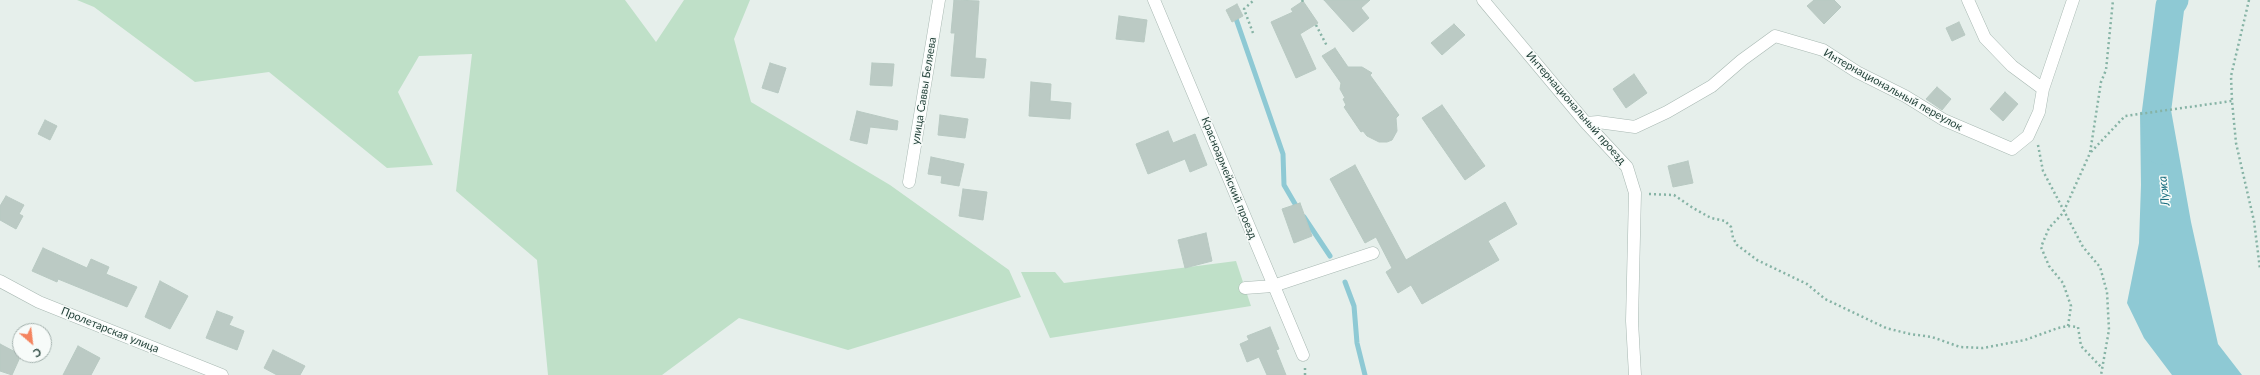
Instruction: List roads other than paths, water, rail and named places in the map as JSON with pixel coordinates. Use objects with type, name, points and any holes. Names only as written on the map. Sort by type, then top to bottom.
[{"type":"street","name":"улица Саввы Беляева","points":[[909,182],[939,0]]},
{"type":"street","name":"Красноармейский проезд","points":[[1154,0],[1303,355]]},
{"type":"street","name":"Интернациональный проезд","points":[[1483,0],[1586,123],[1627,167],[1635,193],[1632,321],[1635,375]]},
{"type":"street","points":[[1968,0],[1985,38],[2012,66],[2043,89],[2073,0]]},
{"type":"street","name":"Интернациональный переулок","points":[[1586,123],[1598,122],[1635,127],[1667,112],[1712,86],[1742,60],[1775,36],[1823,50],[1857,72],[1905,96],[1944,120],[2012,149],[2028,136],[2039,112],[2043,89]]},
{"type":"street","points":[[1245,288],[1273,286],[1373,253]]},
{"type":"street","name":"Пролетарская улица","points":[[0,281],[39,302],[222,375]]},
{"type":"water","points":[[2171,110],[2191,222],[2218,344],[2242,375],[2172,375],[2144,338],[2127,303],[2139,243],[2141,185],[2140,112]]},
{"type":"waterway","name":"Лужа","points":[[2160,150],[2156,115],[2170,6],[2174,0]]},
{"type":"waterway","points":[[1234,13],[1283,154],[1284,185],[1298,209]]},
{"type":"waterway","points":[[1304,217],[1330,256]]},
{"type":"waterway","points":[[1345,282],[1354,306],[1357,343],[1365,375]]}]
